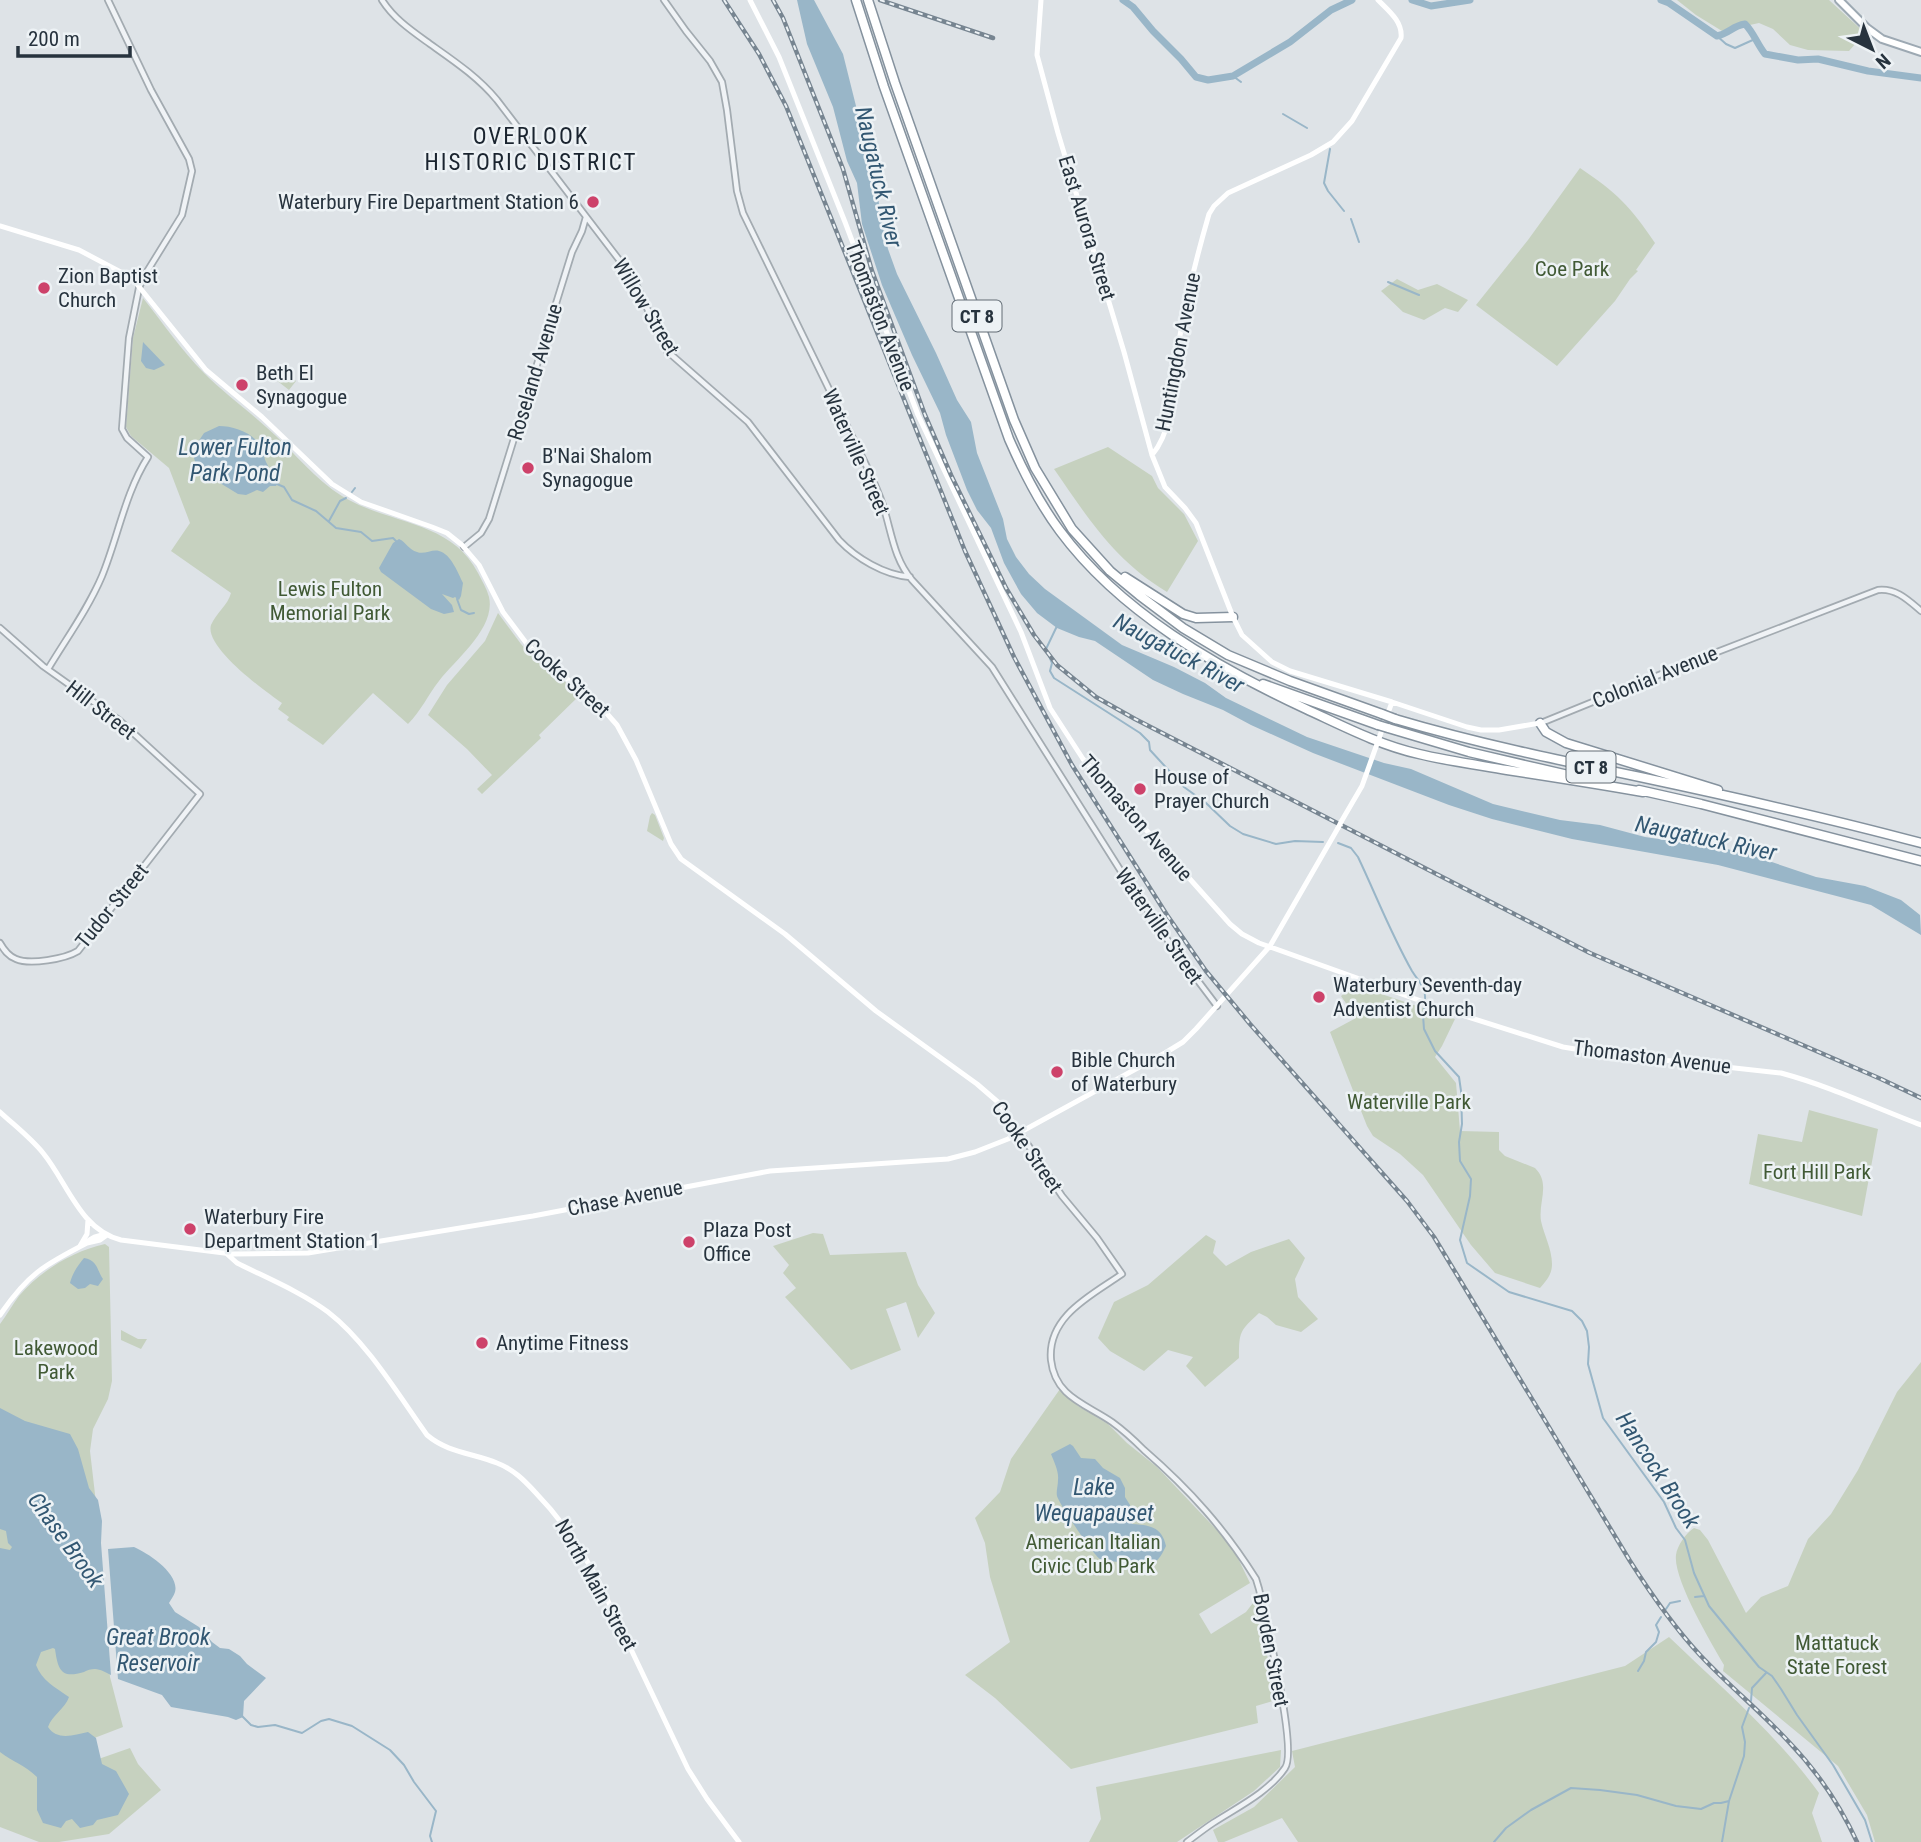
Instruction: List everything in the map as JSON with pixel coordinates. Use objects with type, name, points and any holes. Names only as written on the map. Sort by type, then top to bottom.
[{"type":"highway","name":"CT 8","points":[[856,0],[881,79],[1003,424],[1025,473],[1059,530],[1096,573],[1129,602],[1198,652],[1256,682],[1388,728],[1469,752],[1714,807],[1921,861]]},
{"type":"highway","name":"CT 8","points":[[869,3],[1014,420],[1035,468],[1072,529],[1110,571],[1139,596],[1203,642],[1228,655],[1270,674],[1395,719],[1496,746],[1788,810],[1921,843]]},
{"type":"highway","points":[[1053,499],[1092,548],[1134,584],[1182,614],[1196,618],[1233,617]]},
{"type":"highway","points":[[1198,652],[1254,685],[1378,743],[1438,759],[1643,792]]},
{"type":"highway","points":[[1540,723],[1546,732],[1566,743],[1788,810]]},
{"type":"main road","name":"Thomaston Avenue","points":[[750,0],[779,57],[923,427],[1021,632],[1054,716],[1086,762],[1224,917],[1240,932],[1269,946],[1422,1002],[1571,1049],[1781,1073],[1835,1090],[1921,1125]]},
{"type":"main road","name":"East Aurora Street","points":[[1041,0],[1037,55],[1152,455]]},
{"type":"main road","name":"Huntingdon Avenue","points":[[1378,0],[1400,25],[1401,38],[1343,132],[1317,152],[1228,193],[1209,214],[1181,327],[1169,418],[1165,432],[1152,455],[1166,487],[1196,523],[1242,635],[1272,662],[1290,671],[1392,702]]},
{"type":"main road","points":[[1839,0],[1882,39],[1921,52]]},
{"type":"main road","name":"Cooke Street","points":[[0,226],[85,253],[130,277],[206,370],[256,412],[336,487],[371,506],[447,533],[464,547],[479,565],[508,619],[527,644],[548,665],[593,698],[620,728],[671,844],[684,862],[785,934],[876,1011],[977,1084],[999,1103],[1020,1132]]},
{"type":"main road","points":[[1269,946],[1366,778],[1392,702]]},
{"type":"main road","name":"Colonial Avenue","points":[[1392,702],[1481,730],[1499,730],[1540,723]]},
{"type":"main road","name":"Chase Avenue","points":[[228,1254],[260,1255],[337,1249],[533,1216],[771,1171],[948,1159],[982,1150],[1172,1049],[1192,1034],[1269,946]]},
{"type":"main road","name":"North Main Street","points":[[0,1112],[44,1153],[71,1197],[96,1228],[121,1240],[228,1254],[237,1263],[316,1304],[338,1321],[374,1362],[427,1435],[435,1442],[445,1448],[494,1461],[519,1475],[556,1513],[583,1553],[688,1769],[739,1842]]},
{"type":"main road","points":[[78,1248],[87,1234],[87,1217]]},
{"type":"main road","points":[[0,1315],[30,1277],[89,1240],[107,1235]]},
{"type":"main road","points":[[252,1270],[260,1255]]},
{"type":"street","points":[[48,669],[92,597],[104,572],[135,480],[148,457],[127,438],[121,427],[129,338],[140,286],[182,215],[192,171],[189,159],[151,90],[108,0]]},
{"type":"street","name":"Willow Street","points":[[382,0],[402,23],[475,76],[490,92],[638,286],[669,354],[747,421],[845,546],[867,562],[895,567],[905,577],[910,577]]},
{"type":"street","name":"Waterville Street","points":[[664,0],[720,77],[742,209],[867,466],[886,517],[895,567],[910,577],[992,667],[1124,876],[1217,1006]]},
{"type":"street","name":"Roseland Avenue","points":[[464,547],[485,527],[572,252],[586,217]]},
{"type":"street","points":[[581,234],[594,228]]},
{"type":"street","name":"Colonial Avenue","points":[[1540,723],[1867,594],[1886,589],[1921,611]]},
{"type":"street","name":"Hill Street","points":[[0,628],[48,669],[119,720],[200,794]]},
{"type":"street","name":"Tudor Street","points":[[0,943],[8,955],[20,961],[60,958],[78,951],[200,794]]},
{"type":"street","name":"Cooke Street","points":[[1020,1132],[1062,1196],[1097,1238],[1122,1274]]},
{"type":"street","name":"Boyden Street","points":[[1122,1274],[1062,1319],[1054,1335],[1053,1368],[1068,1395],[1118,1426],[1182,1484],[1222,1528],[1252,1573],[1259,1588],[1289,1755],[1282,1772],[1255,1797],[1186,1842]]},
{"type":"green space","points":[[1677,0],[1829,0],[1865,33],[1849,51],[1808,50],[1790,45],[1773,29],[1759,23],[1722,31]]},
{"type":"green space","name":"Coe Park","points":[[1580,168],[1622,201],[1655,243],[1615,301],[1557,366],[1476,305],[1528,240]]},
{"type":"green space","points":[[1397,279],[1418,290],[1437,284],[1468,300],[1458,312],[1445,308],[1424,320],[1403,312],[1381,291]]},
{"type":"green space","name":"Lewis Fulton Memorial Park","points":[[143,298],[204,373],[328,486],[364,507],[420,526],[453,543],[467,556],[478,573],[489,597],[487,620],[473,642],[439,681],[408,724],[373,693],[323,745],[287,720],[289,717],[278,709],[282,703],[238,668],[217,645],[211,634],[211,625],[231,593],[171,551],[190,523],[169,468],[131,436],[126,427],[133,338]]},
{"type":"green space","points":[[278,367],[296,381],[289,390],[271,376]]},
{"type":"green space","points":[[1108,447],[1152,476],[1158,488],[1184,514],[1198,541],[1167,592],[1148,580],[1103,537],[1054,469]]},
{"type":"green space","points":[[498,613],[535,659],[581,694],[539,735],[541,738],[482,794],[477,789],[492,775],[428,715],[447,685],[485,641]]},
{"type":"green space","points":[[652,813],[655,815],[663,841],[647,831]]},
{"type":"green space","name":"Waterville Park","points":[[1355,985],[1455,1019],[1435,1057],[1456,1083],[1460,1131],[1499,1132],[1499,1150],[1505,1156],[1535,1168],[1542,1180],[1541,1221],[1552,1264],[1549,1277],[1540,1288],[1495,1273],[1471,1245],[1423,1175],[1400,1154],[1373,1136],[1330,1032],[1356,1018],[1341,996]]},
{"type":"green space","name":"Fort Hill Park","points":[[1809,1110],[1878,1129],[1862,1216],[1749,1184],[1758,1134],[1802,1142]]},
{"type":"green space","points":[[813,1233],[823,1234],[830,1255],[906,1252],[918,1285],[935,1313],[918,1338],[906,1302],[886,1309],[901,1350],[851,1370],[785,1297],[796,1288],[783,1273],[789,1265],[773,1246]]},
{"type":"green space","points":[[1206,1235],[1216,1241],[1213,1253],[1226,1266],[1251,1252],[1289,1239],[1305,1258],[1295,1279],[1298,1297],[1318,1319],[1301,1332],[1276,1325],[1259,1313],[1242,1332],[1239,1358],[1205,1387],[1186,1366],[1193,1357],[1168,1350],[1144,1371],[1110,1351],[1098,1338],[1114,1302],[1148,1285]]},
{"type":"green space","name":"Lakewood Park","points":[[105,1244],[109,1247],[112,1381],[108,1399],[93,1429],[90,1451],[110,1677],[123,1727],[71,1747],[87,1763],[130,1748],[138,1764],[161,1790],[109,1834],[59,1842],[39,1842],[0,1827],[0,1324],[19,1296],[47,1270],[69,1257]]},
{"type":"green space","name":"Lakewood Park","points":[[121,1330],[138,1339],[147,1339],[141,1349],[121,1340]]},
{"type":"green space","name":"Mattatuck State Forest","points":[[1921,1362],[1921,1842],[1875,1842],[1867,1815],[1838,1766],[1723,1671],[1724,1665],[1686,1594],[1676,1555],[1688,1533],[1694,1528],[1700,1530],[1708,1540],[1746,1613],[1761,1597],[1788,1586],[1808,1539],[1831,1514],[1858,1470],[1897,1392]]},
{"type":"green space","name":"American Italian Civic Club Park","points":[[1060,1389],[1078,1406],[1108,1424],[1157,1467],[1232,1546],[1250,1583],[1199,1614],[1211,1634],[1246,1612],[1256,1599],[1276,1700],[1256,1706],[1258,1723],[1071,1769],[995,1698],[965,1675],[1010,1642],[990,1577],[985,1543],[975,1518],[1000,1492],[1011,1459]]},
{"type":"green space","points":[[1669,1637],[1767,1731],[1819,1793],[1812,1813],[1822,1842],[1298,1842],[1282,1818],[1224,1842],[1218,1842],[1213,1830],[1254,1807],[1295,1767],[1292,1751],[1625,1666]]},
{"type":"green space","points":[[1281,1750],[1280,1767],[1254,1791],[1177,1842],[1089,1842],[1101,1819],[1096,1787]]},
{"type":"water","points":[[797,0],[814,0],[843,54],[874,164],[881,220],[897,274],[957,400],[971,422],[977,453],[1003,519],[1007,539],[1016,557],[1045,589],[1122,645],[1174,667],[1205,683],[1226,698],[1307,737],[1384,763],[1411,769],[1493,804],[1560,820],[1600,825],[1645,837],[1727,849],[1816,877],[1865,886],[1901,900],[1920,915],[1921,935],[1871,905],[1718,865],[1572,839],[1449,805],[1313,753],[1183,694],[1153,680],[1095,641],[1057,628],[1037,613],[1021,594],[1004,563],[991,528],[977,510],[967,490],[940,413],[882,285],[862,224],[857,183],[847,161],[833,107],[807,44]]},
{"type":"water","points":[[143,342],[165,365],[154,370],[146,368],[141,361]]},
{"type":"water","name":"Lower Fulton Park Pond","points":[[219,426],[238,429],[256,440],[278,482],[276,486],[270,486],[263,492],[257,490],[246,495],[238,494],[202,472],[194,458],[198,442],[204,433]]},
{"type":"water","points":[[399,539],[414,551],[439,551],[451,560],[463,583],[461,596],[459,600],[442,594],[452,605],[454,612],[444,614],[431,609],[381,572],[379,568],[393,543]]},
{"type":"water","points":[[84,1258],[95,1263],[103,1279],[98,1286],[90,1284],[78,1289],[70,1283]]},
{"type":"water","name":"Great Brook Reservoir","points":[[0,1408],[25,1421],[70,1434],[78,1449],[89,1488],[98,1500],[102,1521],[101,1543],[111,1675],[95,1669],[76,1674],[66,1673],[59,1667],[53,1648],[41,1652],[36,1665],[45,1680],[69,1697],[48,1727],[61,1736],[88,1732],[96,1738],[102,1764],[116,1771],[129,1794],[118,1815],[80,1828],[72,1819],[66,1821],[61,1828],[43,1823],[37,1810],[37,1777],[0,1752],[0,1548],[10,1550],[12,1547],[8,1543],[6,1531],[0,1529]]},
{"type":"water","name":"Lake Wequapauset","points":[[1070,1444],[1081,1458],[1095,1459],[1103,1468],[1120,1478],[1130,1505],[1132,1524],[1149,1526],[1161,1534],[1166,1546],[1155,1563],[1143,1565],[1136,1562],[1102,1560],[1085,1540],[1057,1496],[1058,1473],[1051,1454]]},
{"type":"water","name":"Great Brook Reservoir","points":[[134,1547],[154,1559],[173,1578],[175,1592],[169,1603],[175,1612],[199,1627],[220,1648],[229,1649],[240,1656],[266,1678],[244,1701],[243,1717],[236,1720],[171,1707],[162,1695],[118,1679],[108,1549]]},
{"type":"waterway","points":[[1123,0],[1133,7],[1196,77],[1208,80],[1233,76],[1290,42],[1331,10],[1352,0]]},
{"type":"waterway","points":[[1412,0],[1431,6],[1470,0]]},
{"type":"waterway","points":[[1661,0],[1717,36],[1745,24],[1765,54],[1798,60],[1818,59],[1868,71],[1921,78]]},
{"type":"waterway","points":[[1717,36],[1735,48],[1755,39]]},
{"type":"waterway","points":[[1233,76],[1241,82]]},
{"type":"waterway","points":[[1283,114],[1307,128]]},
{"type":"waterway","points":[[1330,149],[1324,183],[1344,211]]},
{"type":"waterway","points":[[1351,219],[1359,242]]},
{"type":"waterway","points":[[1388,282],[1419,295]]},
{"type":"waterway","points":[[277,484],[284,487],[292,500],[316,511],[336,528],[361,532],[372,541],[393,538],[396,541]]},
{"type":"waterway","points":[[352,492],[355,488]]},
{"type":"waterway","points":[[329,521],[340,501],[346,498]]},
{"type":"waterway","points":[[457,599],[461,610],[474,613]]},
{"type":"waterway","name":"Hancock Brook","points":[[1057,626],[1046,649],[1054,678],[1140,733],[1149,742],[1150,750],[1184,787],[1230,826],[1243,834],[1276,844],[1295,841],[1323,842]]},
{"type":"waterway","name":"Hancock Brook","points":[[1338,843],[1351,848],[1358,857],[1397,943],[1423,988],[1425,999]]},
{"type":"waterway","name":"Hancock Brook","points":[[1425,1005],[1424,1029],[1435,1051],[1459,1077],[1462,1124],[1460,1161],[1471,1179],[1460,1240],[1467,1263],[1509,1292],[1572,1311],[1582,1321],[1587,1331],[1588,1364],[1603,1418],[1664,1502],[1685,1540],[1694,1573],[1709,1606],[1759,1667],[1772,1676],[1781,1689],[1833,1765],[1865,1820],[1872,1842]]},
{"type":"waterway","points":[[1695,1597],[1704,1596]]},
{"type":"waterway","points":[[1666,1609],[1670,1603],[1680,1601]]},
{"type":"waterway","points":[[1638,1671],[1646,1652],[1656,1642],[1659,1632],[1656,1625],[1661,1617]]},
{"type":"waterway","points":[[1751,1701],[1752,1688],[1766,1673]]},
{"type":"waterway","points":[[1722,1842],[1729,1801],[1744,1756],[1742,1727],[1749,1708]]},
{"type":"waterway","name":"Chase Brook","points":[[241,1715],[251,1725],[275,1725],[302,1733],[329,1719],[352,1726],[390,1750],[404,1765],[436,1811],[430,1836],[432,1842]]},
{"type":"waterway","points":[[1494,1842],[1506,1828],[1531,1810],[1571,1788],[1637,1795],[1676,1806],[1701,1809],[1714,1803],[1729,1801]]},
{"type":"railway","points":[[724,0],[759,54],[786,106],[965,551],[1014,657],[1072,765],[1167,915],[1206,971],[1407,1201],[1434,1237],[1630,1561],[1663,1610],[1700,1655],[1799,1752],[1835,1802],[1857,1842]]},
{"type":"railway","points":[[773,0],[783,18],[843,169],[872,271],[925,415],[1006,588],[1034,635],[1057,665],[1096,697],[1135,719],[1590,953],[1921,1098]]},
{"type":"railway","points":[[880,0],[993,38]]},
{"type":"place","name":"Waterbury Fire Department Station 6","points":[[593,202]]},
{"type":"place","name":"Zion Baptist Church","points":[[44,288]]},
{"type":"place","name":"Beth El Synagogue","points":[[242,385]]},
{"type":"place","name":"B'Nai Shalom Synagogue","points":[[528,468]]},
{"type":"place","name":"House of Prayer Church","points":[[1140,789]]},
{"type":"place","name":"Waterbury Seventh-day Adventist Church","points":[[1319,997]]},
{"type":"place","name":"Bible Church of Waterbury","points":[[1057,1072]]},
{"type":"place","name":"Waterbury Fire Department Station 1","points":[[190,1229]]},
{"type":"place","name":"Plaza Post Office","points":[[689,1242]]},
{"type":"place","name":"Anytime Fitness","points":[[482,1343]]},
{"type":"district","name":"OVERLOOK HISTORIC DISTRICT","points":[[531,149]]},
{"type":"water label","name":"Naugatuck River","points":[[879,177]]},
{"type":"water label","name":"Naugatuck River","points":[[1179,653]]},
{"type":"water label","name":"Naugatuck River","points":[[1706,838]]}]
